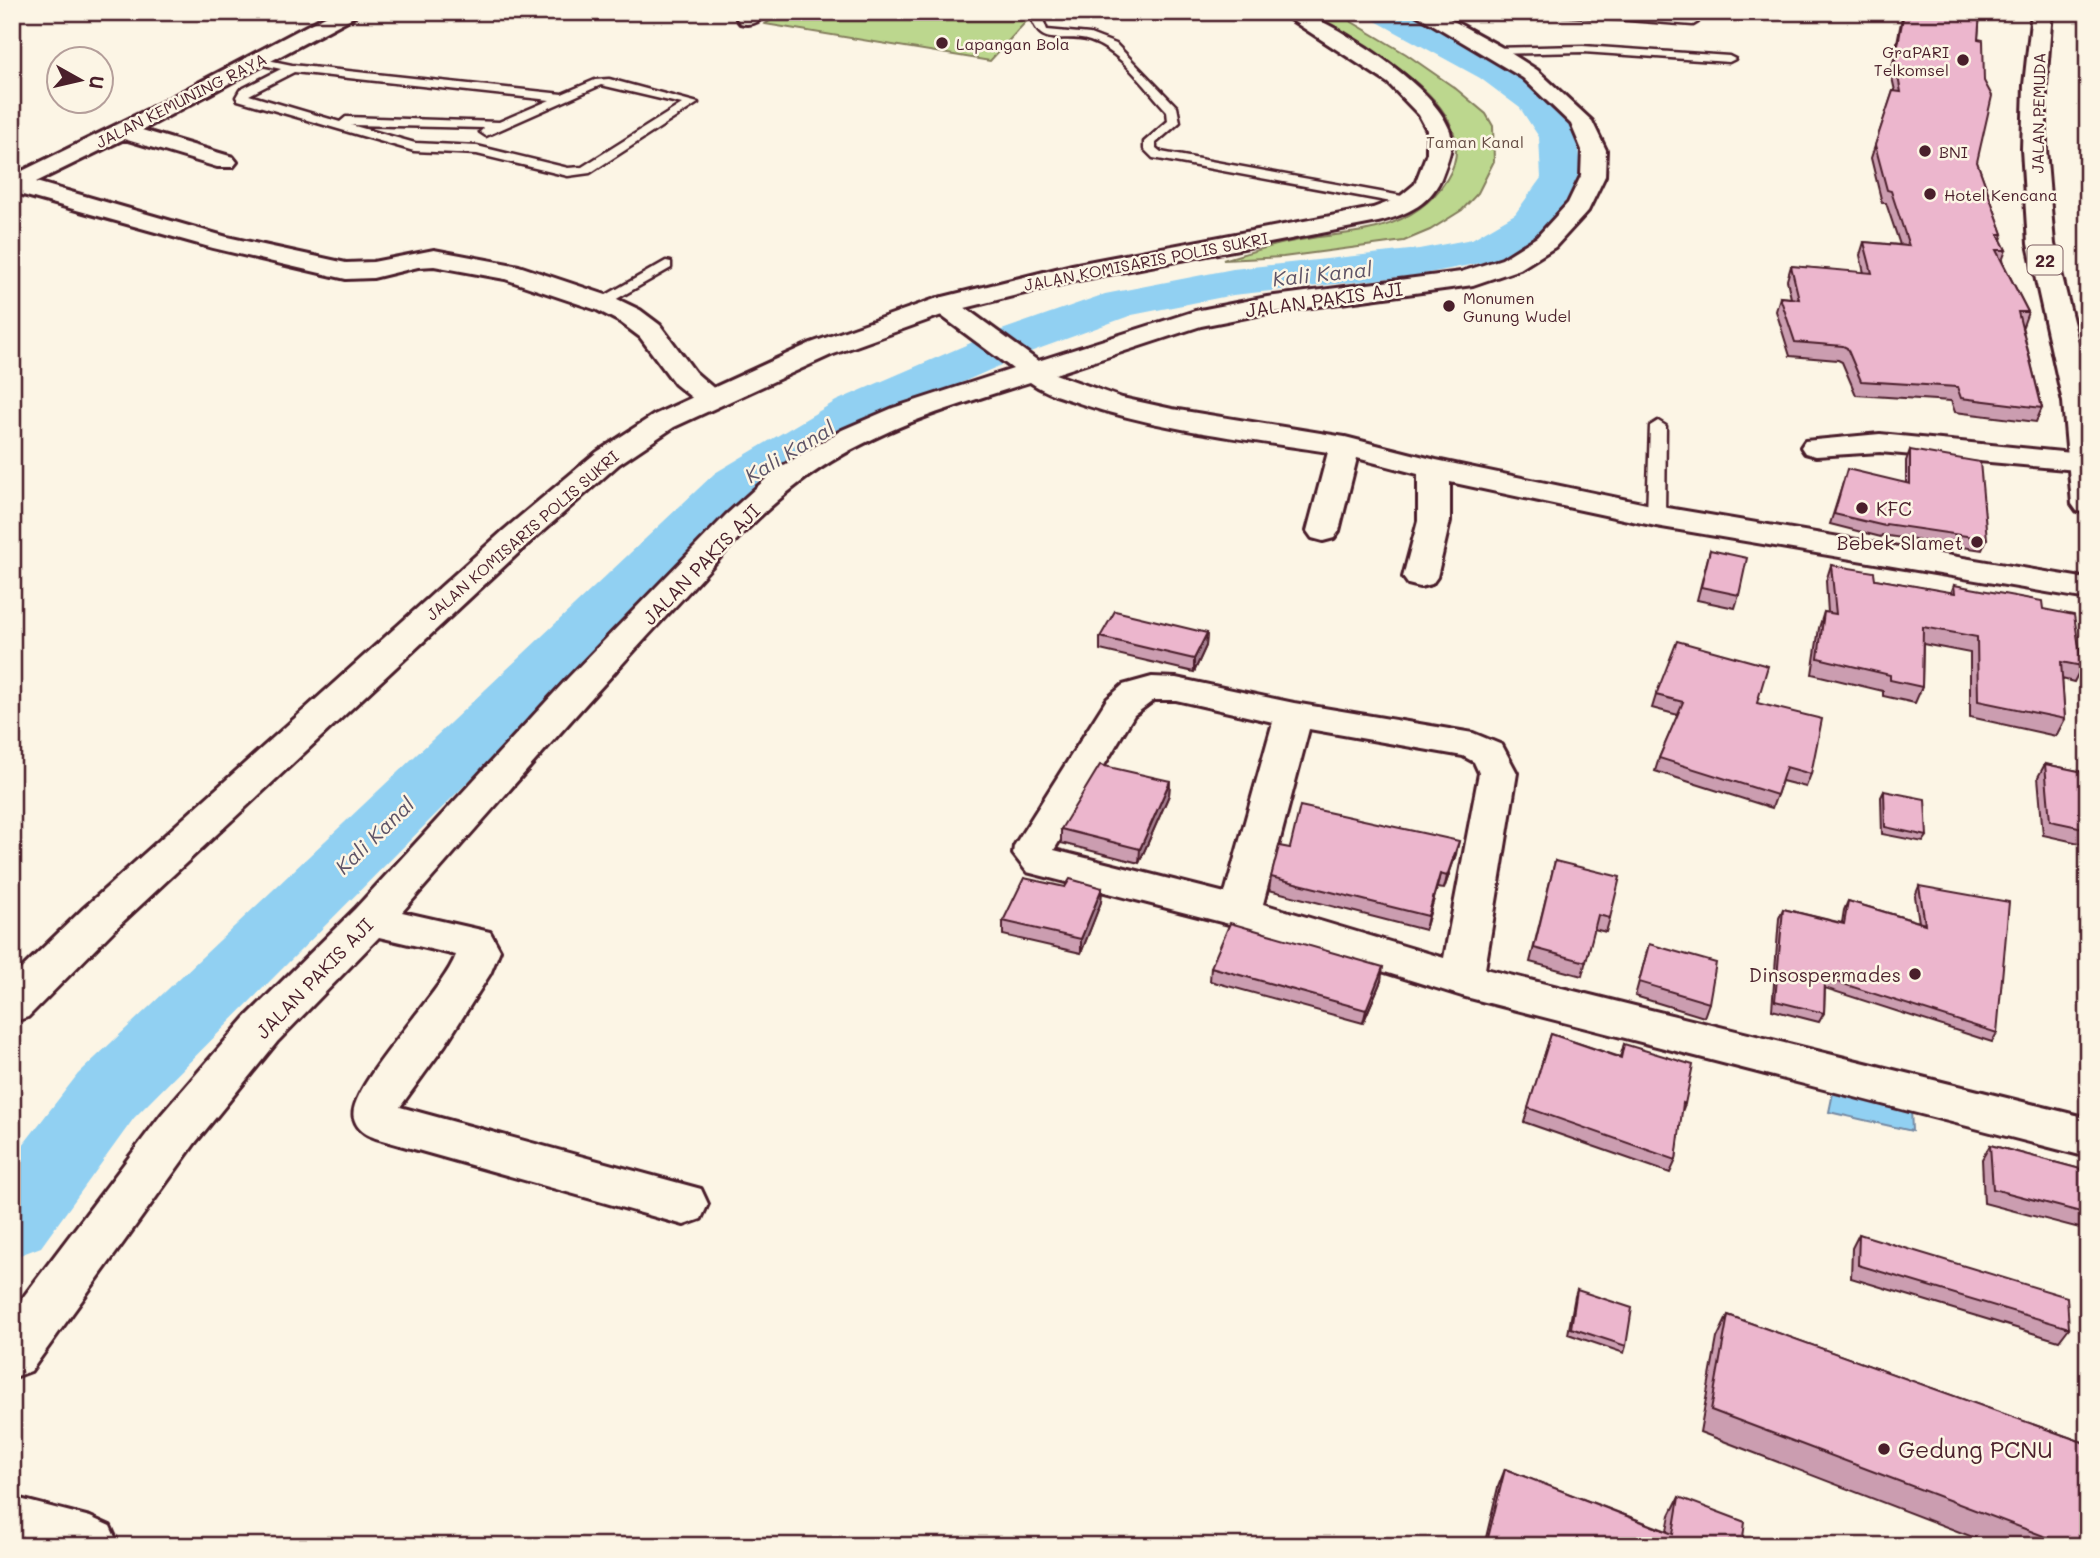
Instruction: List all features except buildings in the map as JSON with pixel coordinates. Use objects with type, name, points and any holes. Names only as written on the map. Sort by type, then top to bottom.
[{"type":"main road","name":"JALAN KEMUNING RAYA","points":[[13,184],[122,131],[348,12]]},
{"type":"main road","points":[[1289,12],[1389,74],[1409,90],[1432,117],[1440,145],[1428,186],[1413,202]]},
{"type":"main road","name":"JALAN PAKIS AJI","points":[[12,1354],[178,1129],[261,1030],[370,920],[581,686],[737,522],[787,477],[853,436],[1028,366],[1195,319],[1267,305],[1464,279],[1489,272],[1530,254],[1546,242],[1579,206],[1593,176],[1594,150],[1576,115],[1530,74],[1422,12]]},
{"type":"main road","name":"JALAN PEMUDA","points":[[2043,13],[2035,85],[2034,149],[2041,244],[2083,402],[2082,463],[2088,504]]},
{"type":"main road","points":[[122,131],[225,162]]},
{"type":"main road","points":[[13,184],[222,243],[346,271],[373,270],[418,259],[434,258],[510,272],[601,302],[642,323],[679,372],[711,399]]},
{"type":"main road","name":"JALAN KOMISARIS POLIS SUKRI","points":[[12,1005],[99,919],[516,537],[608,458],[637,437],[711,399],[821,349],[1072,273],[1378,215],[1413,202]]},
{"type":"main road","points":[[951,310],[1051,384],[1114,405],[1172,418],[1345,446],[1434,469],[1656,516],[2088,589]]},
{"type":"main road","points":[[1816,447],[1880,443],[2082,463]]},
{"type":"main road","points":[[1323,531],[1345,446]]},
{"type":"main road","points":[[1419,577],[1434,521],[1434,469]]},
{"type":"main road","points":[[1462,980],[1499,773],[1489,754],[1473,745],[1294,715],[1176,689],[1152,688],[1136,693],[1120,707],[1034,846],[1033,854],[1041,862],[1240,912],[1462,980],[2088,1138]]},
{"type":"main road","points":[[1240,912],[1294,715]]},
{"type":"main road","points":[[370,920],[475,943],[479,950],[475,963],[429,1033],[378,1099],[376,1116],[382,1121],[684,1204]]},
{"type":"main road","points":[[12,1525],[90,1546]]},
{"type":"lane","points":[[1035,12],[1039,29],[1044,33],[1090,37],[1112,46],[1172,110],[1174,122],[1150,142],[1150,149],[1157,155],[1413,202]]},
{"type":"lane","points":[[1563,12],[1625,23],[1693,22]]},
{"type":"lane","points":[[1606,50],[1625,23]]},
{"type":"lane","points":[[1494,51],[1606,50],[1729,59]]},
{"type":"lane","points":[[257,61],[292,68],[564,98]]},
{"type":"lane","points":[[292,68],[244,93],[243,97],[414,147],[477,150],[577,172],[585,170],[692,103],[606,82],[498,125],[457,149]]},
{"type":"lane","points":[[316,120],[498,125]]},
{"type":"lane","points":[[601,302],[666,265]]},
{"type":"lane","points":[[1656,516],[1658,426]]},
{"type":"green space","name":"Lapangan Bola","points":[[784,12],[1033,14],[990,61],[765,24]]},
{"type":"green space","name":"Taman Kanal","points":[[1308,12],[1335,12],[1406,54],[1455,88],[1486,114],[1493,126],[1494,161],[1478,193],[1462,210],[1430,230],[1404,241],[1283,257],[1223,260],[1285,243],[1390,224],[1427,203],[1447,179],[1456,152],[1451,126],[1435,101],[1412,79],[1384,59]]},
{"type":"water","points":[[1834,1088],[1911,1108],[1912,1131],[1829,1112]]},
{"type":"waterway","name":"Kali Kanal","points":[[12,1222],[106,1096],[734,484],[854,412],[1013,342],[1121,304],[1233,282],[1419,262],[1485,249],[1530,223],[1561,178],[1558,137],[1534,101],[1493,70],[1384,12]]},
{"type":"place","name":"Lapangan Bola","points":[[942,43]]},
{"type":"place","name":"GraPARI Telkomsel","points":[[1963,60]]},
{"type":"place","name":"BNI","points":[[1925,151]]},
{"type":"place","name":"Hotel Kencana","points":[[1930,194]]},
{"type":"place","name":"Monumen Gunung Wudel","points":[[1449,306]]},
{"type":"place","name":"KFC","points":[[1862,508]]},
{"type":"place","name":"Bebek Slamet","points":[[1977,542]]},
{"type":"place","name":"Dinsospermades","points":[[1915,974]]},
{"type":"place","name":"Gedung PCNU","points":[[1884,1449]]}]
